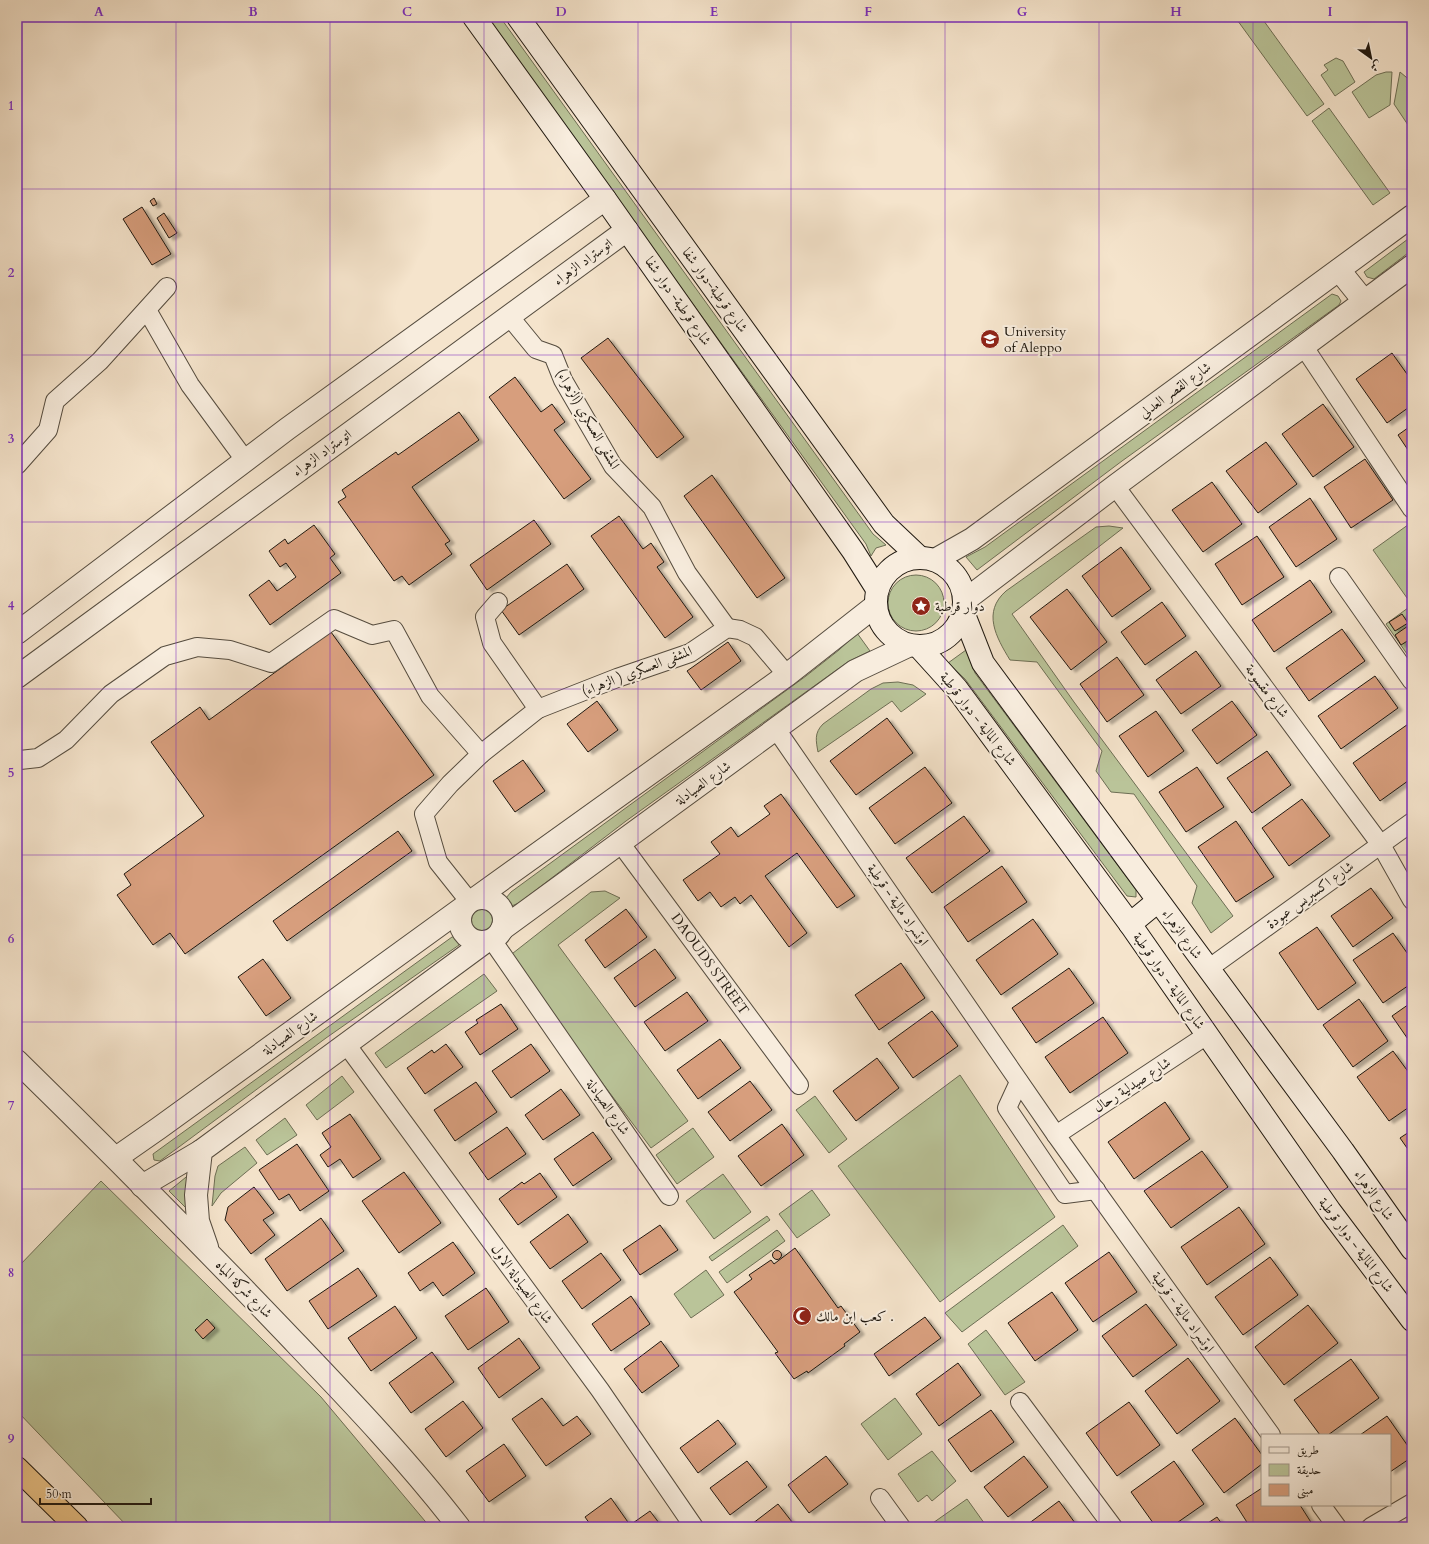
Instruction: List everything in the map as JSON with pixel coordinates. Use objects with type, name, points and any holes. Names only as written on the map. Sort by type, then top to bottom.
[{"type":"highway","points":[[17,1468],[77,1527]]},
{"type":"street","name":"شارع قرطبة- دوار شفا","points":[[474,17],[606,199],[853,551],[876,597]]},
{"type":"street","name":"شارع قرطبة-دوار شفا","points":[[518,17],[884,524],[928,559]]},
{"type":"street","points":[[17,633],[245,460],[606,199]]},
{"type":"street","name":"شارع القصر العدلي","points":[[928,559],[972,539],[1412,216]]},
{"type":"street","name":"اتوستراد الزهراء","points":[[17,677],[627,230]]},
{"type":"street","points":[[963,607],[1115,486],[1412,266]]},
{"type":"street","points":[[1340,270],[1364,301]]},
{"type":"street","points":[[17,465],[48,430],[55,401],[100,361],[167,287]]},
{"type":"street","points":[[147,310],[190,385],[245,460]]},
{"type":"street","name":"المشفى العسكري (الزهراء)","points":[[509,316],[536,348],[553,355],[563,380],[613,466],[652,507],[687,573],[727,628]]},
{"type":"street","points":[[1304,347],[1412,509]]},
{"type":"street","name":"شارع مقسومة","points":[[1115,486],[1380,845],[1412,900]]},
{"type":"street","points":[[928,559],[947,566],[956,576],[962,588],[963,607],[957,626],[947,637],[934,645],[913,646],[892,637],[880,624],[876,597],[884,576],[893,566],[906,560],[928,559]]},
{"type":"street","points":[[1339,577],[1412,681]]},
{"type":"street","name":"شارع الصيادلة","points":[[116,1158],[166,1124],[470,902],[787,675],[876,597]]},
{"type":"street","points":[[498,602],[485,617],[492,643],[538,709]]},
{"type":"street","name":"شارع الزهراء","points":[[963,607],[983,663],[1343,1151],[1412,1249]]},
{"type":"street","points":[[17,758],[20,760],[38,758],[66,740],[111,694],[165,656],[197,648],[230,650],[271,663],[334,620],[372,635],[394,630],[430,696],[481,754]]},
{"type":"street","points":[[727,628],[740,630],[754,637],[787,675]]},
{"type":"street","name":"المشفى العسكري ( الزهراء)","points":[[470,902],[438,862],[424,814],[450,784],[481,754],[538,709],[617,678],[690,653],[727,628]]},
{"type":"street","name":"شارع الصيادلة","points":[[142,1186],[201,1151],[855,671],[913,646]]},
{"type":"street","name":"شارع المالية - دوار قرطبة","points":[[913,646],[957,689],[1130,924],[1330,1212],[1412,1320]]},
{"type":"street","name":"اوتسراد مالية - قرطبة","points":[[776,729],[1056,1135],[1270,1434]]},
{"type":"street","name":"شارع اكسبريس عبودة","points":[[1208,969],[1412,822]]},
{"type":"street","name":"DAOUDS STREET","points":[[621,844],[799,1085]]},
{"type":"street","points":[[491,899],[502,908],[504,922],[493,937],[471,939],[465,934],[460,920],[470,902],[491,899]]},
{"type":"street","points":[[1130,924],[1158,901]]},
{"type":"street","name":"شارع الصيادلة","points":[[493,937],[669,1196]]},
{"type":"street","name":"شارع صيدلية رحال","points":[[1056,1135],[1207,1035]]},
{"type":"street","name":"شارع الصيادلة الاول","points":[[346,1044],[600,1390],[694,1527]]},
{"type":"street","name":"شارع شركة المياه","points":[[17,1061],[209,1252],[335,1384],[439,1500],[459,1527]]},
{"type":"street","points":[[1019,1082],[1007,1108],[1052,1176],[1065,1194],[1096,1190]]},
{"type":"street","points":[[201,1151],[196,1195],[198,1221],[209,1252]]},
{"type":"street","points":[[1020,1402],[1112,1527]]},
{"type":"street","points":[[880,1498],[901,1527]]},
{"type":"street","points":[[1371,1527],[1412,1503]]},
{"type":"street","points":[[1322,1506],[1337,1527]]},
{"type":"green space","points":[[486,17],[500,17],[873,534],[886,545],[876,548],[871,556],[866,544]]},
{"type":"green space","points":[[1235,17],[1261,17],[1324,104],[1307,116]]},
{"type":"green space","points":[[1336,58],[1343,61],[1355,82],[1335,96],[1321,75],[1328,70],[1324,65]]},
{"type":"green space","points":[[1392,72],[1390,105],[1369,118],[1352,92],[1376,75]]},
{"type":"green space","points":[[1400,72],[1412,82],[1412,122],[1408,125],[1394,104]]},
{"type":"green space","points":[[1329,108],[1390,193],[1373,205],[1312,121]]},
{"type":"green space","points":[[1412,236],[1412,250],[1374,279],[1367,277],[1364,272]]},
{"type":"green space","points":[[1332,294],[1338,296],[1341,301],[1339,305],[1122,461],[977,570],[966,557],[985,547]]},
{"type":"green space","points":[[1412,522],[1412,605],[1373,550]]},
{"type":"green space","points":[[1109,526],[1123,528],[1012,614],[1074,702],[1233,916],[1211,933],[1192,903],[1197,886],[1134,794],[1111,792],[1096,771],[1102,751],[1037,662],[1010,660],[996,634],[993,616],[995,607],[999,599],[1006,591],[1096,527]]},
{"type":"green space","points":[[911,575],[921,575],[936,583],[942,592],[944,603],[942,614],[936,623],[921,631],[911,631],[900,626],[893,619],[888,608],[888,598],[893,587],[900,580]]},
{"type":"green space","points":[[1412,605],[1412,661],[1386,624]]},
{"type":"green space","points":[[857,633],[870,651],[849,661],[626,821],[519,903],[509,907],[506,898],[511,892],[806,676],[839,650]]},
{"type":"green space","points":[[966,650],[975,673],[1136,890],[1136,897],[1127,896],[965,679],[948,663]]},
{"type":"green space","points":[[898,682],[913,685],[926,694],[901,712],[892,701],[818,752],[816,741],[817,734],[823,724],[871,689],[883,683]]},
{"type":"green space","points":[[605,891],[620,898],[558,945],[688,1121],[651,1148],[508,957],[591,892]]},
{"type":"green space","points":[[482,908],[487,909],[493,915],[493,925],[487,931],[482,932],[477,931],[471,925],[470,920],[471,915],[477,909]]},
{"type":"green space","points":[[452,937],[459,937],[459,945],[326,1038],[160,1161],[154,1160],[153,1154]]},
{"type":"green space","points":[[484,974],[497,991],[386,1068],[375,1053]]},
{"type":"green space","points":[[960,1075],[1055,1217],[940,1302],[838,1166]]},
{"type":"green space","points":[[342,1076],[354,1092],[317,1120],[306,1105]]},
{"type":"green space","points":[[815,1096],[847,1139],[829,1153],[796,1110]]},
{"type":"green space","points":[[285,1118],[297,1135],[267,1155],[256,1140]]},
{"type":"green space","points":[[693,1128],[714,1157],[677,1184],[656,1155]]},
{"type":"green space","points":[[245,1147],[257,1163],[221,1193],[212,1206],[215,1176],[218,1166]]},
{"type":"green space","points":[[191,1173],[191,1213],[169,1191]]},
{"type":"green space","points":[[723,1174],[751,1212],[714,1239],[686,1201]]},
{"type":"green space","points":[[101,1181],[321,1397],[430,1527],[128,1527],[17,1411],[17,1268]]},
{"type":"green space","points":[[812,1190],[830,1215],[797,1238],[779,1214]]},
{"type":"green space","points":[[767,1216],[770,1220],[712,1261],[709,1257]]},
{"type":"green space","points":[[1063,1225],[1078,1246],[962,1332],[945,1313]]},
{"type":"green space","points":[[777,1230],[785,1241],[727,1283],[719,1272]]},
{"type":"green space","points":[[706,1270],[724,1295],[691,1318],[674,1294]]},
{"type":"green space","points":[[986,1330],[1025,1382],[1005,1395],[968,1344]]},
{"type":"green space","points":[[895,1398],[922,1434],[888,1460],[861,1424]]},
{"type":"green space","points":[[932,1451],[956,1481],[932,1501],[927,1495],[918,1502],[898,1474]]},
{"type":"green space","points":[[967,1499],[987,1527],[931,1527],[930,1525]]},
{"type":"building","points":[[154,198],[157,204],[153,206],[150,201]]},
{"type":"building","points":[[142,207],[171,254],[152,265],[123,219]]},
{"type":"building","points":[[164,213],[177,233],[169,238],[157,218]]},
{"type":"building","points":[[608,338],[684,437],[657,458],[581,358]]},
{"type":"building","points":[[1392,353],[1412,381],[1412,405],[1387,423],[1356,379]]},
{"type":"building","points":[[515,377],[541,412],[552,404],[565,422],[554,430],[591,479],[564,499],[489,397]]},
{"type":"building","points":[[1323,404],[1354,447],[1313,477],[1282,434]]},
{"type":"building","points":[[459,412],[479,440],[412,487],[450,541],[445,544],[452,554],[409,585],[402,576],[394,581],[338,502],[346,497],[342,490],[396,452],[398,455]]},
{"type":"building","points":[[1412,425],[1412,456],[1398,435]]},
{"type":"building","points":[[1266,442],[1297,484],[1258,513],[1226,471]]},
{"type":"building","points":[[1365,459],[1393,500],[1351,528],[1324,487]]},
{"type":"building","points":[[712,475],[785,578],[757,598],[684,496]]},
{"type":"building","points":[[1212,482],[1242,524],[1203,552],[1172,510]]},
{"type":"building","points":[[1310,498],[1337,539],[1296,567],[1269,527]]},
{"type":"building","points":[[619,516],[643,549],[651,543],[664,562],[657,567],[693,617],[665,638],[591,536]]},
{"type":"building","points":[[534,520],[551,544],[487,590],[470,565]]},
{"type":"building","points":[[314,525],[335,554],[330,558],[341,573],[270,625],[249,595],[269,580],[277,591],[296,577],[286,563],[280,567],[269,551],[285,539],[288,544]]},
{"type":"building","points":[[1257,536],[1284,577],[1242,605],[1215,564]]},
{"type":"building","points":[[1121,547],[1151,589],[1112,617],[1082,576]]},
{"type":"building","points":[[567,564],[584,589],[519,635],[501,610]]},
{"type":"building","points":[[1310,580],[1332,612],[1274,652],[1252,620]]},
{"type":"building","points":[[1067,589],[1107,642],[1071,670],[1030,617]]},
{"type":"building","points":[[1162,602],[1186,636],[1145,665],[1121,632]]},
{"type":"building","points":[[1402,614],[1408,623],[1395,631],[1389,622]]},
{"type":"building","points":[[1408,626],[1412,631],[1412,638],[1401,645],[1395,635]]},
{"type":"building","points":[[1342,629],[1365,661],[1309,701],[1286,668]]},
{"type":"building","points":[[331,632],[434,775],[185,954],[170,933],[153,945],[117,895],[131,885],[124,874],[204,816],[151,742],[200,707],[209,720]]},
{"type":"building","points":[[728,642],[741,661],[701,690],[687,671]]},
{"type":"building","points":[[1196,651],[1221,686],[1181,714],[1156,680]]},
{"type":"building","points":[[1117,657],[1144,695],[1107,722],[1080,684]]},
{"type":"building","points":[[1375,676],[1398,708],[1341,749],[1318,716]]},
{"type":"building","points":[[597,701],[618,730],[588,752],[567,724]]},
{"type":"building","points":[[1232,701],[1257,735],[1217,764],[1192,730]]},
{"type":"building","points":[[1156,711],[1184,751],[1148,777],[1119,736]]},
{"type":"building","points":[[887,718],[913,753],[856,795],[830,761]]},
{"type":"building","points":[[1411,722],[1412,778],[1380,801],[1353,763]]},
{"type":"building","points":[[1267,751],[1291,785],[1252,813],[1227,778]]},
{"type":"building","points":[[523,760],[545,791],[515,812],[493,781]]},
{"type":"building","points":[[925,767],[952,803],[895,844],[869,808]]},
{"type":"building","points":[[1197,767],[1224,807],[1186,832],[1159,792]]},
{"type":"building","points":[[781,794],[855,896],[837,908],[797,853],[765,876],[807,933],[789,947],[751,895],[740,904],[735,897],[721,907],[710,892],[698,901],[683,880],[720,854],[711,842],[731,827],[738,837],[770,814],[764,806]]},
{"type":"building","points":[[1302,799],[1330,836],[1289,866],[1262,828]]},
{"type":"building","points":[[964,816],[990,851],[932,893],[906,858]]},
{"type":"building","points":[[1236,821],[1274,877],[1236,902],[1198,847]]},
{"type":"building","points":[[398,831],[412,851],[287,941],[273,921]]},
{"type":"building","points":[[1002,866],[1027,902],[968,942],[944,907]]},
{"type":"building","points":[[1371,888],[1393,918],[1353,947],[1331,916]]},
{"type":"building","points":[[626,909],[647,937],[605,968],[585,940]]},
{"type":"building","points":[[1033,919],[1058,954],[1001,995],[976,960]]},
{"type":"building","points":[[1317,927],[1356,983],[1318,1010],[1279,953]]},
{"type":"building","points":[[1393,933],[1412,960],[1412,983],[1383,1003],[1353,960]]},
{"type":"building","points":[[655,949],[676,978],[635,1007],[614,978]]},
{"type":"building","points":[[263,959],[291,998],[266,1016],[238,977]]},
{"type":"building","points":[[901,963],[925,998],[879,1030],[855,995]]},
{"type":"building","points":[[1069,968],[1094,1003],[1036,1043],[1012,1008]]},
{"type":"building","points":[[687,992],[708,1021],[665,1051],[644,1022]]},
{"type":"building","points":[[1359,999],[1388,1041],[1353,1067],[1323,1025]]},
{"type":"building","points":[[1412,1002],[1412,1045],[1392,1016]]},
{"type":"building","points":[[501,1004],[518,1029],[480,1055],[465,1032],[478,1023],[476,1020]]},
{"type":"building","points":[[932,1011],[958,1046],[913,1078],[888,1043]]},
{"type":"building","points":[[1103,1017],[1128,1053],[1070,1093],[1045,1057]]},
{"type":"building","points":[[720,1039],[741,1068],[698,1099],[677,1070]]},
{"type":"building","points":[[446,1044],[463,1067],[425,1094],[407,1068],[432,1050],[434,1053]]},
{"type":"building","points":[[531,1044],[550,1071],[511,1098],[492,1071]]},
{"type":"building","points":[[1393,1051],[1412,1077],[1412,1105],[1389,1121],[1357,1077]]},
{"type":"building","points":[[877,1058],[899,1088],[856,1121],[833,1091]]},
{"type":"building","points":[[750,1081],[772,1110],[730,1141],[708,1112]]},
{"type":"building","points":[[476,1082],[497,1112],[455,1141],[434,1110]]},
{"type":"building","points":[[561,1089],[580,1115],[543,1140],[525,1115]]},
{"type":"building","points":[[1165,1102],[1190,1139],[1134,1179],[1108,1142]]},
{"type":"building","points":[[350,1114],[381,1159],[353,1178],[340,1159],[328,1167],[320,1155],[331,1147],[322,1133]]},
{"type":"building","points":[[782,1124],[804,1155],[761,1186],[738,1156]]},
{"type":"building","points":[[507,1127],[526,1154],[488,1180],[469,1153]]},
{"type":"building","points":[[1412,1130],[1412,1155],[1400,1138]]},
{"type":"building","points":[[593,1132],[612,1159],[573,1186],[554,1159]]},
{"type":"building","points":[[297,1144],[329,1191],[300,1211],[289,1194],[279,1200],[259,1170]]},
{"type":"building","points":[[1202,1151],[1228,1187],[1171,1228],[1144,1191]]},
{"type":"building","points":[[404,1172],[441,1223],[399,1253],[362,1201]]},
{"type":"building","points":[[540,1173],[557,1197],[518,1225],[499,1199],[522,1182],[524,1184]]},
{"type":"building","points":[[254,1187],[274,1213],[263,1220],[275,1235],[251,1254],[225,1220],[228,1207]]},
{"type":"building","points":[[1239,1207],[1265,1244],[1207,1285],[1181,1247]]},
{"type":"building","points":[[568,1214],[588,1242],[550,1269],[530,1242]]},
{"type":"building","points":[[321,1218],[344,1251],[287,1291],[265,1259]]},
{"type":"building","points":[[660,1225],[678,1250],[640,1275],[623,1250]]},
{"type":"building","points":[[453,1242],[475,1273],[443,1296],[433,1282],[420,1291],[408,1273]]},
{"type":"building","points":[[795,1248],[838,1308],[841,1306],[860,1332],[844,1344],[845,1346],[808,1373],[807,1371],[794,1379],[775,1353],[778,1352],[734,1292],[752,1279],[749,1275],[771,1260],[774,1264]]},
{"type":"building","points":[[777,1250],[782,1255],[777,1260],[772,1255]]},
{"type":"building","points":[[1109,1252],[1137,1292],[1093,1322],[1065,1283]]},
{"type":"building","points":[[601,1253],[621,1280],[582,1309],[562,1281]]},
{"type":"building","points":[[1270,1257],[1298,1295],[1243,1335],[1215,1297]]},
{"type":"building","points":[[358,1268],[377,1296],[328,1329],[309,1301]]},
{"type":"building","points":[[486,1288],[509,1322],[468,1350],[445,1316]]},
{"type":"building","points":[[1052,1292],[1078,1330],[1035,1361],[1008,1323]]},
{"type":"building","points":[[631,1296],[650,1324],[611,1351],[592,1324]]},
{"type":"building","points":[[1146,1304],[1177,1345],[1133,1377],[1102,1336]]},
{"type":"building","points":[[1308,1305],[1338,1343],[1284,1385],[1255,1347]]},
{"type":"building","points":[[395,1306],[417,1338],[371,1371],[348,1338]]},
{"type":"building","points":[[925,1317],[941,1338],[889,1376],[874,1354]]},
{"type":"building","points":[[207,1319],[215,1328],[203,1339],[195,1330]]},
{"type":"building","points":[[519,1338],[540,1368],[499,1398],[478,1368]]},
{"type":"building","points":[[661,1341],[679,1366],[642,1393],[624,1369]]},
{"type":"building","points":[[432,1352],[454,1382],[411,1413],[389,1383]]},
{"type":"building","points":[[1188,1358],[1220,1401],[1177,1434],[1145,1391]]},
{"type":"building","points":[[1351,1359],[1379,1398],[1329,1434],[1319,1434],[1294,1400]]},
{"type":"building","points":[[958,1363],[981,1395],[939,1426],[916,1394]]},
{"type":"building","points":[[542,1398],[563,1426],[577,1416],[591,1434],[546,1466],[512,1419]]},
{"type":"building","points":[[463,1401],[483,1428],[446,1457],[425,1429]]},
{"type":"building","points":[[1129,1402],[1160,1445],[1117,1476],[1086,1433]]},
{"type":"building","points":[[991,1410],[1014,1442],[971,1472],[948,1440]]},
{"type":"building","points":[[1387,1416],[1412,1452],[1412,1457],[1391,1471],[1391,1434],[1361,1434]]},
{"type":"building","points":[[1235,1418],[1261,1454],[1261,1465],[1224,1493],[1192,1450]]},
{"type":"building","points":[[718,1420],[736,1444],[698,1473],[680,1448]]},
{"type":"building","points":[[504,1444],[526,1476],[489,1502],[466,1471]]},
{"type":"building","points":[[826,1456],[848,1484],[809,1513],[788,1485]]},
{"type":"building","points":[[1024,1456],[1048,1487],[1008,1517],[984,1487]]},
{"type":"building","points":[[747,1461],[767,1487],[730,1515],[710,1488]]},
{"type":"building","points":[[1174,1461],[1204,1504],[1171,1527],[1156,1527],[1131,1492]]},
{"type":"building","points":[[1261,1489],[1261,1506],[1301,1506],[1314,1527],[1250,1527],[1236,1505]]},
{"type":"building","points":[[611,1498],[630,1525],[650,1511],[662,1527],[592,1527],[585,1517]]},
{"type":"building","points":[[1059,1501],[1078,1527],[1024,1527]]},
{"type":"building","points":[[778,1504],[796,1527],[748,1527]]},
{"type":"building","points":[[1217,1517],[1224,1527],[1202,1527]]},
{"type":"place","name":"University of Aleppo","points":[[990,339]]},
{"type":"place","name":"دوار قرطبة","points":[[921,606]]},
{"type":"place","name":"كعب ابن مالك .","points":[[802,1316]]}]
